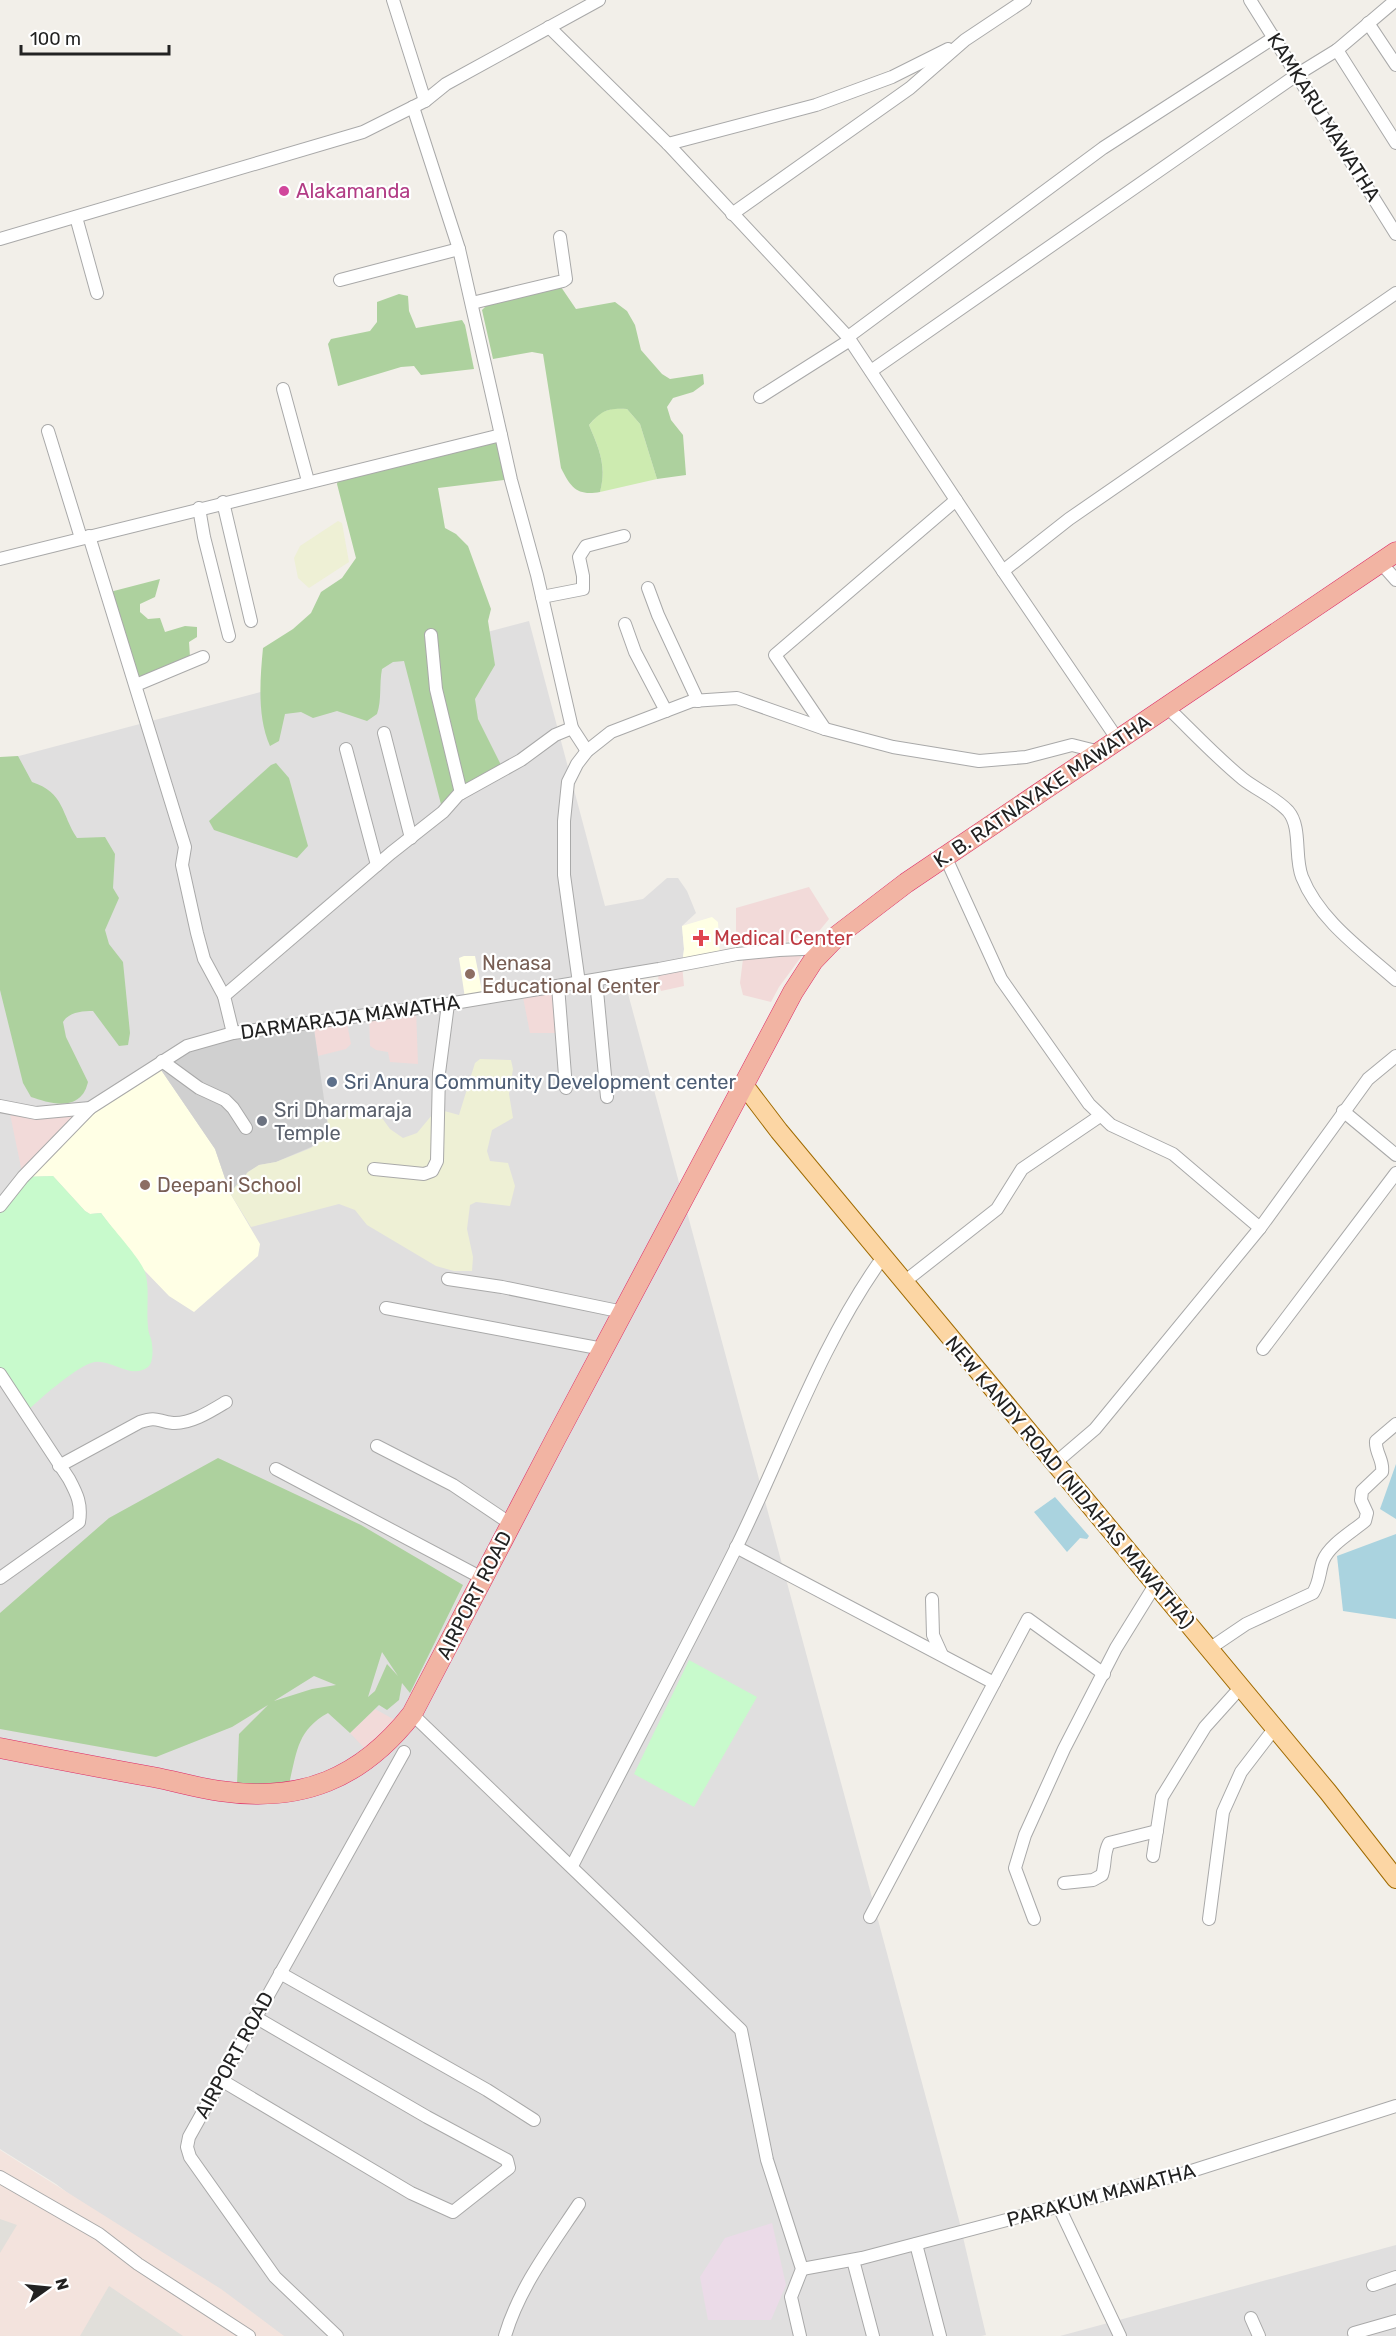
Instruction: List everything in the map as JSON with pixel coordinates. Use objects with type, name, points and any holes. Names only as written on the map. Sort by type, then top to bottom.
[{"type":"highway","name":"K. B. RATNAYAKE MAWATHA","points":[[744,1085],[793,992],[813,961],[866,912],[945,856],[1388,557]]},
{"type":"highway","name":"AIRPORT ROAD","points":[[0,1748],[218,1791],[262,1794],[287,1792],[323,1784],[358,1767],[386,1743],[412,1714],[744,1085]]},
{"type":"main road","name":"NEW KANDY ROAD (NIDAHAS MAWATHA)","points":[[744,1085],[761,1110],[1328,1792],[1396,1879]]},
{"type":"street","points":[[393,0],[425,100]]},
{"type":"street","points":[[0,239],[363,132],[413,107],[446,84],[598,0]]},
{"type":"street","points":[[669,144],[816,105],[892,77],[965,40],[1025,0]]},
{"type":"street","name":"KAMKARU MAWATHA","points":[[1250,0],[1275,36],[1396,234]]},
{"type":"street","points":[[871,371],[1298,74],[1337,50],[1390,2]]},
{"type":"street","points":[[1368,23],[1396,65]]},
{"type":"street","points":[[549,27],[669,144],[849,338],[1118,741]]},
{"type":"street","points":[[760,397],[849,338],[1103,148],[1275,36]]},
{"type":"street","points":[[732,214],[910,87],[965,40]]},
{"type":"street","points":[[1337,50],[1396,143]]},
{"type":"street","points":[[413,107],[459,249],[501,435],[572,728],[587,751]]},
{"type":"street","points":[[76,217],[97,293]]},
{"type":"street","points":[[472,303],[566,279],[560,237]]},
{"type":"street","points":[[340,280],[459,249]]},
{"type":"street","points":[[1003,571],[1069,519],[1396,293]]},
{"type":"street","points":[[283,388],[309,481]]},
{"type":"street","points":[[48,430],[136,685],[185,847],[182,865],[204,959],[224,996],[232,1033]]},
{"type":"street","points":[[0,559],[501,435]]},
{"type":"street","points":[[825,729],[774,655],[956,500]]},
{"type":"street","points":[[223,502],[250,621]]},
{"type":"street","points":[[199,508],[229,636]]},
{"type":"street","points":[[542,597],[583,589],[579,557],[586,546],[624,536]]},
{"type":"street","points":[[1388,557],[1396,580]]},
{"type":"street","points":[[648,588],[698,701]]},
{"type":"street","points":[[625,624],[635,652],[666,711]]},
{"type":"street","points":[[431,635],[436,689],[461,793]]},
{"type":"street","points":[[136,685],[203,657]]},
{"type":"street","points":[[579,983],[564,875],[564,821],[568,782],[587,751],[611,732],[698,701],[737,698],[825,729],[893,747],[980,761],[1026,757],[1072,745],[1100,752]]},
{"type":"street","points":[[1167,707],[1242,778],[1287,810],[1293,818],[1299,868],[1321,909],[1340,930],[1396,980]]},
{"type":"street","points":[[224,996],[377,865],[443,812],[461,793],[521,760],[555,735],[572,728]]},
{"type":"street","points":[[384,734],[411,838]]},
{"type":"street","points":[[346,749],[377,865]]},
{"type":"street","points":[[945,856],[1001,979],[1082,1095],[1111,1125],[1173,1154],[1260,1228]]},
{"type":"street","name":"DARMARAJA MAWATHA","points":[[0,1106],[36,1113],[90,1108],[187,1046],[232,1033],[448,1004],[737,954],[825,948]]},
{"type":"street","points":[[596,980],[607,1097]]},
{"type":"street","points":[[558,986],[567,1088]]},
{"type":"street","points":[[374,1169],[424,1174],[432,1171],[437,1161],[439,1073],[448,1004]]},
{"type":"street","points":[[1054,1464],[1095,1429],[1260,1228],[1368,1079],[1396,1056]]},
{"type":"street","points":[[162,1061],[199,1088],[225,1100],[246,1128]]},
{"type":"street","points":[[0,1206],[23,1178],[90,1108]]},
{"type":"street","points":[[1343,1111],[1396,1155]]},
{"type":"street","points":[[904,1282],[997,1209],[1022,1169],[1100,1116]]},
{"type":"street","points":[[1263,1349],[1396,1173]]},
{"type":"street","points":[[572,1866],[736,1547],[816,1374],[860,1293],[883,1257]]},
{"type":"street","points":[[448,1279],[502,1287],[623,1312]]},
{"type":"street","points":[[386,1308],[603,1349]]},
{"type":"street","points":[[0,1374],[79,1496],[81,1511],[79,1522],[0,1578]]},
{"type":"street","points":[[59,1466],[140,1422],[153,1417],[173,1423],[184,1421],[208,1413],[226,1401]]},
{"type":"street","points":[[1209,1649],[1246,1624],[1313,1593],[1318,1585],[1327,1553],[1365,1521],[1367,1513],[1361,1500],[1362,1491],[1382,1472],[1383,1465],[1376,1448],[1376,1441],[1396,1424]]},
{"type":"street","points":[[377,1446],[453,1485],[511,1524]]},
{"type":"street","points":[[276,1469],[482,1578]]},
{"type":"street","points":[[736,1547],[994,1683]]},
{"type":"street","points":[[1034,1919],[1016,1868],[1025,1835],[1064,1749],[1116,1648],[1155,1585]]},
{"type":"street","points":[[932,1599],[933,1635],[942,1655]]},
{"type":"street","points":[[870,1917],[1028,1619],[1104,1674]]},
{"type":"street","points":[[1153,1856],[1162,1797],[1205,1727],[1240,1688]]},
{"type":"street","points":[[412,1714],[741,2030],[767,2160],[802,2269],[791,2297],[800,2336]]},
{"type":"street","points":[[1209,1919],[1223,1812],[1241,1772],[1274,1729]]},
{"type":"street","name":"AIRPORT ROAD","points":[[337,2336],[275,2277],[190,2157],[187,2146],[189,2137],[255,2017],[404,1752]]},
{"type":"street","points":[[1064,1884],[1093,1880],[1102,1875],[1106,1864],[1104,1853],[1109,1843],[1157,1831]]},
{"type":"street","points":[[280,1973],[487,2090],[534,2120]]},
{"type":"street","points":[[221,2080],[402,2187],[453,2212],[509,2168],[507,2160],[427,2117],[255,2017]]},
{"type":"street","name":"PARAKUM MAWATHA","points":[[802,2269],[853,2260],[1182,2174],[1396,2106]]},
{"type":"street","points":[[0,2177],[99,2234],[138,2264],[249,2336]]},
{"type":"street","points":[[505,2336],[509,2320],[536,2267],[579,2204]]},
{"type":"street","points":[[1059,2206],[1120,2336]]},
{"type":"street","points":[[916,2244],[940,2336]]},
{"type":"street","points":[[853,2260],[873,2336]]},
{"type":"street","points":[[1373,2285],[1396,2277]]},
{"type":"street","points":[[1251,2318],[1259,2336]]},
{"type":"street","points":[[1354,2333],[1396,2321]]},
{"type":"shaded area","points":[[338,521],[342,523],[349,562],[309,588],[298,578],[294,558],[300,546]]},
{"type":"shaded area","points":[[529,621],[605,906],[643,899],[667,878],[678,878],[687,891],[696,913],[682,926],[684,949],[682,965],[623,975],[959,2220],[986,2335],[252,2336],[56,2184],[0,2149],[0,761]]},
{"type":"shaded area","points":[[809,887],[829,919],[820,930],[780,944],[736,939],[736,908]]},
{"type":"shaded area","name":"Medical Center","points":[[712,917],[718,922],[720,958],[682,965],[684,949],[682,926]]},
{"type":"shaded area","points":[[804,953],[771,1002],[743,995],[740,983],[743,959]]},
{"type":"shaded area","name":"Nenasa Educational Center","points":[[475,956],[483,996],[465,998],[459,958]]},
{"type":"shaded area","points":[[682,965],[684,986],[661,991],[658,982],[659,969]]},
{"type":"shaded area","points":[[558,986],[558,1033],[530,1033],[522,992]]},
{"type":"shaded area","points":[[416,1009],[418,1064],[390,1062],[388,1052],[376,1050],[370,1046],[369,1016]]},
{"type":"shaded area","points":[[346,1019],[351,1044],[346,1049],[318,1056],[313,1022]]},
{"type":"shaded area","name":"Sri Dharmaraja Temple","points":[[313,1022],[329,1134],[311,1147],[276,1162],[259,1165],[248,1172],[230,1193],[215,1149],[157,1064],[187,1046]]},
{"type":"shaded area","points":[[480,1059],[511,1060],[513,1069],[509,1094],[513,1118],[492,1130],[487,1151],[490,1161],[508,1163],[515,1186],[510,1206],[476,1202],[470,1205],[467,1229],[473,1257],[472,1271],[454,1271],[436,1266],[367,1225],[355,1210],[339,1204],[251,1227],[230,1193],[248,1172],[259,1165],[276,1162],[311,1148],[329,1134],[326,1107],[333,1111],[354,1109],[371,1113],[382,1118],[390,1129],[403,1138],[417,1133],[437,1109],[459,1115],[475,1063]]},
{"type":"shaded area","name":"Deepani School","points":[[157,1064],[215,1149],[230,1193],[260,1244],[258,1256],[194,1312],[169,1296],[144,1270],[101,1213],[90,1214],[85,1211],[53,1176],[23,1177],[90,1108]]},
{"type":"shaded area","points":[[90,1108],[23,1177],[9,1109]]},
{"type":"shaded area","points":[[375,1709],[395,1720],[367,1751],[350,1733]]},
{"type":"shaded area","points":[[0,2150],[221,2289],[284,2336],[0,2336]]},
{"type":"shaded area","points":[[0,2219],[17,2225],[0,2253]]},
{"type":"shaded area","points":[[772,2223],[786,2285],[771,2320],[708,2320],[700,2277],[725,2238]]},
{"type":"shaded area","points":[[1396,2245],[1396,2336],[1060,2336]]},
{"type":"shaded area","points":[[109,2286],[183,2336],[80,2336]]},
{"type":"green space","points":[[561,287],[576,309],[615,302],[627,311],[635,325],[641,350],[662,374],[670,379],[703,374],[704,384],[693,392],[673,398],[667,407],[671,420],[683,435],[686,475],[657,479],[640,424],[627,409],[615,409],[602,413],[589,425],[602,465],[600,492],[580,491],[568,481],[561,468],[543,354],[532,352],[493,359],[482,310],[490,302]]},
{"type":"green space","points":[[399,294],[408,296],[409,311],[416,328],[462,320],[474,369],[421,375],[414,366],[401,367],[338,386],[328,344],[331,339],[370,331],[377,322],[377,302]]},
{"type":"green space","points":[[614,408],[627,409],[640,424],[657,479],[600,492],[602,465],[589,425],[600,413]]},
{"type":"green space","points":[[500,432],[512,479],[438,488],[445,528],[456,534],[468,546],[491,609],[488,621],[495,665],[475,699],[478,719],[503,769],[443,812],[404,661],[393,662],[382,669],[377,714],[367,721],[337,711],[313,718],[301,712],[285,714],[279,741],[270,746],[261,711],[260,685],[263,648],[293,629],[311,613],[321,592],[342,578],[356,558],[337,484],[339,474]]},
{"type":"green space","points":[[160,579],[155,597],[140,604],[140,612],[148,619],[160,618],[165,632],[185,626],[197,627],[197,637],[189,642],[190,657],[134,680],[106,593]]},
{"type":"green space","points":[[18,756],[32,782],[51,792],[57,798],[77,838],[105,837],[115,854],[113,888],[119,898],[105,930],[109,944],[123,962],[130,1033],[128,1045],[119,1046],[93,1011],[69,1016],[63,1022],[66,1037],[88,1082],[85,1091],[77,1100],[65,1104],[51,1103],[31,1097],[23,1083],[0,990],[0,757]]},
{"type":"green space","points":[[276,763],[289,778],[308,846],[297,858],[214,830],[209,821]]},
{"type":"green space","points":[[53,1176],[85,1211],[90,1214],[101,1213],[142,1266],[147,1285],[148,1329],[152,1343],[152,1356],[150,1365],[141,1371],[127,1370],[105,1363],[91,1363],[66,1378],[25,1413],[0,1374],[0,1206],[23,1177]]},
{"type":"green space","points":[[218,1458],[361,1525],[463,1585],[410,1693],[402,1683],[399,1700],[387,1710],[379,1705],[350,1733],[328,1713],[318,1720],[304,1734],[289,1784],[237,1784],[239,1734],[268,1705],[232,1727],[156,1757],[0,1729],[0,1613],[109,1518]],"holes":[[[382,1652],[398,1676],[387,1664],[375,1691],[368,1697]],[[314,1676],[336,1685],[312,1689],[274,1701]]]},
{"type":"green space","points":[[689,1660],[757,1697],[694,1807],[634,1774]]},
{"type":"water","points":[[1396,1464],[1396,1519],[1380,1509]]},
{"type":"water","points":[[1055,1497],[1089,1536],[1087,1539],[1080,1538],[1067,1552],[1034,1512]]},
{"type":"water","points":[[1396,1534],[1396,1619],[1343,1611],[1337,1556]]},
{"type":"place","name":"Alakamanda","points":[[284,191]]},
{"type":"place","name":"Medical Center","points":[[701,938]]},
{"type":"place","name":"Nenasa Educational Center","points":[[470,974]]},
{"type":"place","name":"Sri Anura Community Development center","points":[[332,1082]]},
{"type":"place","name":"Sri Dharmaraja Temple","points":[[262,1121]]},
{"type":"place","name":"Deepani School","points":[[145,1185]]}]
